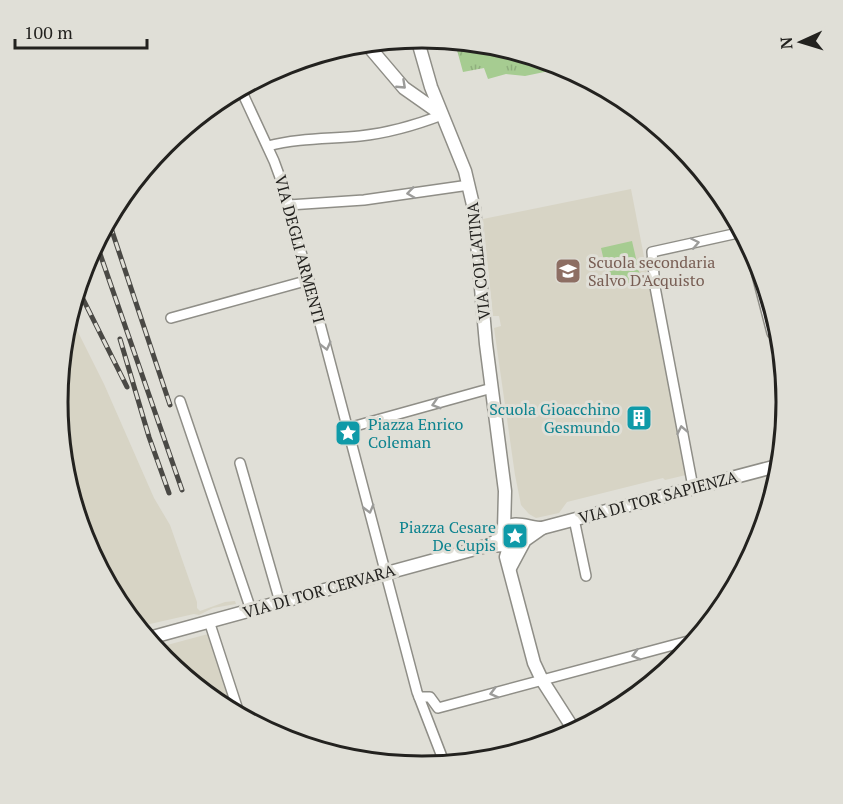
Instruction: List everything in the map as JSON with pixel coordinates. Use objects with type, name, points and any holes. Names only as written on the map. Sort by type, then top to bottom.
[{"type":"street","name":"VIA COLLATINA","points":[[420,48],[428,79],[469,184],[506,491]]},
{"type":"street","points":[[373,51],[404,88],[442,115]]},
{"type":"street","name":"VIA DEGLI ARMENTI","points":[[244,96],[280,175],[348,428]]},
{"type":"street","points":[[268,146],[301,140],[369,135],[416,125],[442,115]]},
{"type":"street","points":[[289,206],[364,200],[469,184]]},
{"type":"street","points":[[693,488],[655,287],[652,252],[733,234]]},
{"type":"street","points":[[171,318],[309,280]]},
{"type":"street","points":[[441,755],[418,694],[348,428],[492,387]]},
{"type":"street","points":[[180,401],[251,610]]},
{"type":"street","points":[[240,463],[280,602]]},
{"type":"street","name":"VIA DI TOR SAPIENZA","points":[[542,528],[769,468]]},
{"type":"street","points":[[506,491],[526,533],[512,540]]},
{"type":"street","points":[[506,491],[512,540],[506,555],[529,651],[542,680],[570,723]]},
{"type":"street","points":[[574,519],[586,576]]},
{"type":"street","points":[[512,540],[510,524],[542,528]]},
{"type":"street","points":[[512,540],[542,528]]},
{"type":"street","name":"VIA DI TOR CERVARA","points":[[156,636],[489,545],[496,541],[512,540]]},
{"type":"street","points":[[209,621],[236,703]]},
{"type":"street","points":[[431,729],[442,707],[680,643]]},
{"type":"street","points":[[418,694],[430,697],[442,707]]},
{"type":"shaded area","points":[[631,189],[686,475],[665,480],[663,478],[567,502],[559,513],[536,518],[521,505],[515,475],[494,328],[501,326],[499,316],[493,316],[483,219]]},
{"type":"shaded area","points":[[76,327],[104,384],[154,498],[170,525],[197,602],[197,608],[200,611],[225,602],[235,601],[236,604],[213,608],[199,615],[194,614],[147,625],[115,579],[94,537],[74,471],[68,425],[68,379]]},
{"type":"shaded area","points":[[208,634],[230,700],[206,683],[165,646]]},
{"type":"green space","points":[[457,50],[513,60],[547,71],[525,76],[506,74],[488,79],[484,68],[463,72]]},
{"type":"green space","points":[[632,241],[641,280],[610,287],[601,248]]},
{"type":"railway","points":[[112,231],[170,405]]},
{"type":"railway","points":[[100,254],[182,490]]},
{"type":"railway","points":[[83,299],[127,387]]},
{"type":"railway","points":[[120,339],[149,437],[169,493]]},
{"type":"place","name":"Scuola secondaria Salvo D'Acquisto","points":[[568,271]]},
{"type":"place","name":"Scuola Gioacchino Gesmundo","points":[[639,418]]},
{"type":"place","name":"Piazza Enrico Coleman","points":[[348,433]]},
{"type":"place","name":"Piazza Cesare De Cupis","points":[[515,536]]}]
